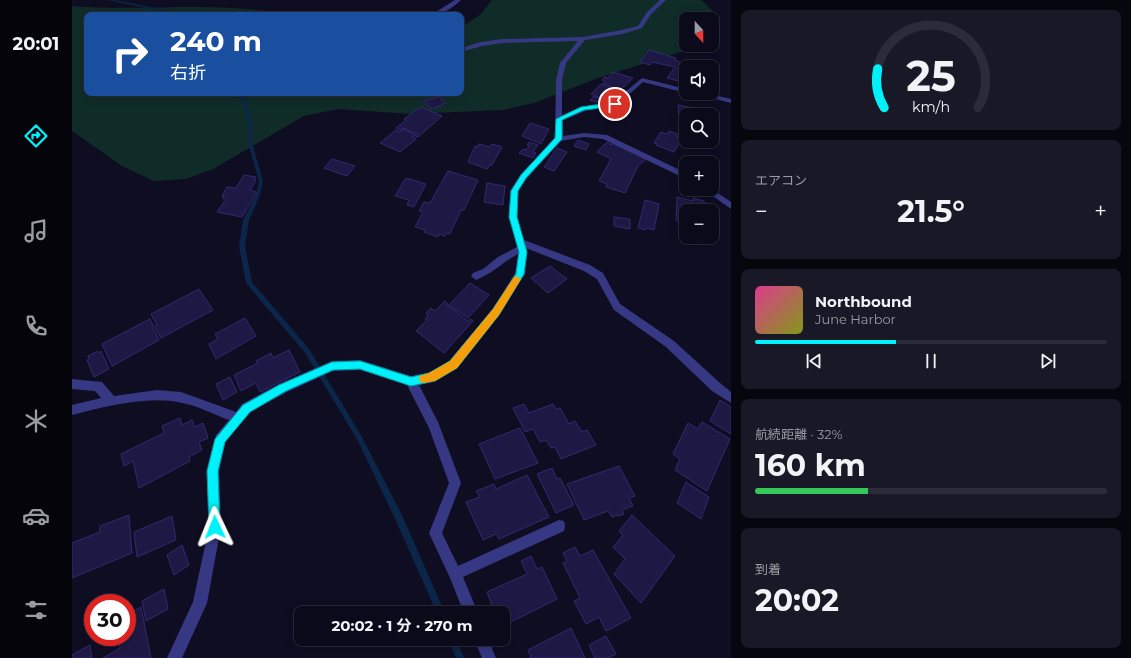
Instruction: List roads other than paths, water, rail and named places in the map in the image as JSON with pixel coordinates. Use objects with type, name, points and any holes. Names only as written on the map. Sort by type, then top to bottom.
[{"type":"street","points":[[442,12],[458,0]]},
{"type":"street","points":[[464,49],[481,44],[503,41],[583,39],[623,32],[640,27],[649,12],[663,0]]},
{"type":"street","points":[[559,139],[559,80],[563,63],[583,39]]},
{"type":"street","points":[[559,119],[583,109],[615,104],[642,80],[679,88]]},
{"type":"street","points":[[719,98],[731,101]]},
{"type":"street","points":[[174,658],[200,602],[215,527],[213,471],[220,439],[246,408],[283,388],[332,366],[360,365],[411,381],[431,378],[453,364],[496,312],[520,274],[523,252],[513,217],[514,191],[524,176],[559,139],[584,135],[604,137],[679,173]]},
{"type":"street","points":[[717,196],[731,206]]},
{"type":"street","points":[[476,276],[486,272],[521,245]]},
{"type":"street","points":[[521,245],[587,268],[600,276],[617,307],[670,344],[716,387],[731,398]]},
{"type":"street","points":[[411,381],[434,426],[455,483],[435,533],[455,574],[468,606]]},
{"type":"street","points":[[72,384],[98,386],[112,402]]},
{"type":"street","points":[[72,410],[150,396],[180,397],[238,418]]},
{"type":"street","points":[[455,574],[559,526]]},
{"type":"street","points":[[484,646],[489,658]]},
{"type":"waterway","points":[[110,0],[171,12]]},
{"type":"waterway","points":[[238,96],[244,100],[250,120],[250,143],[261,181],[258,195],[246,220],[242,246],[249,283],[307,351],[360,439],[399,518],[438,606]]},
{"type":"waterway","points":[[455,646],[460,658]]}]
